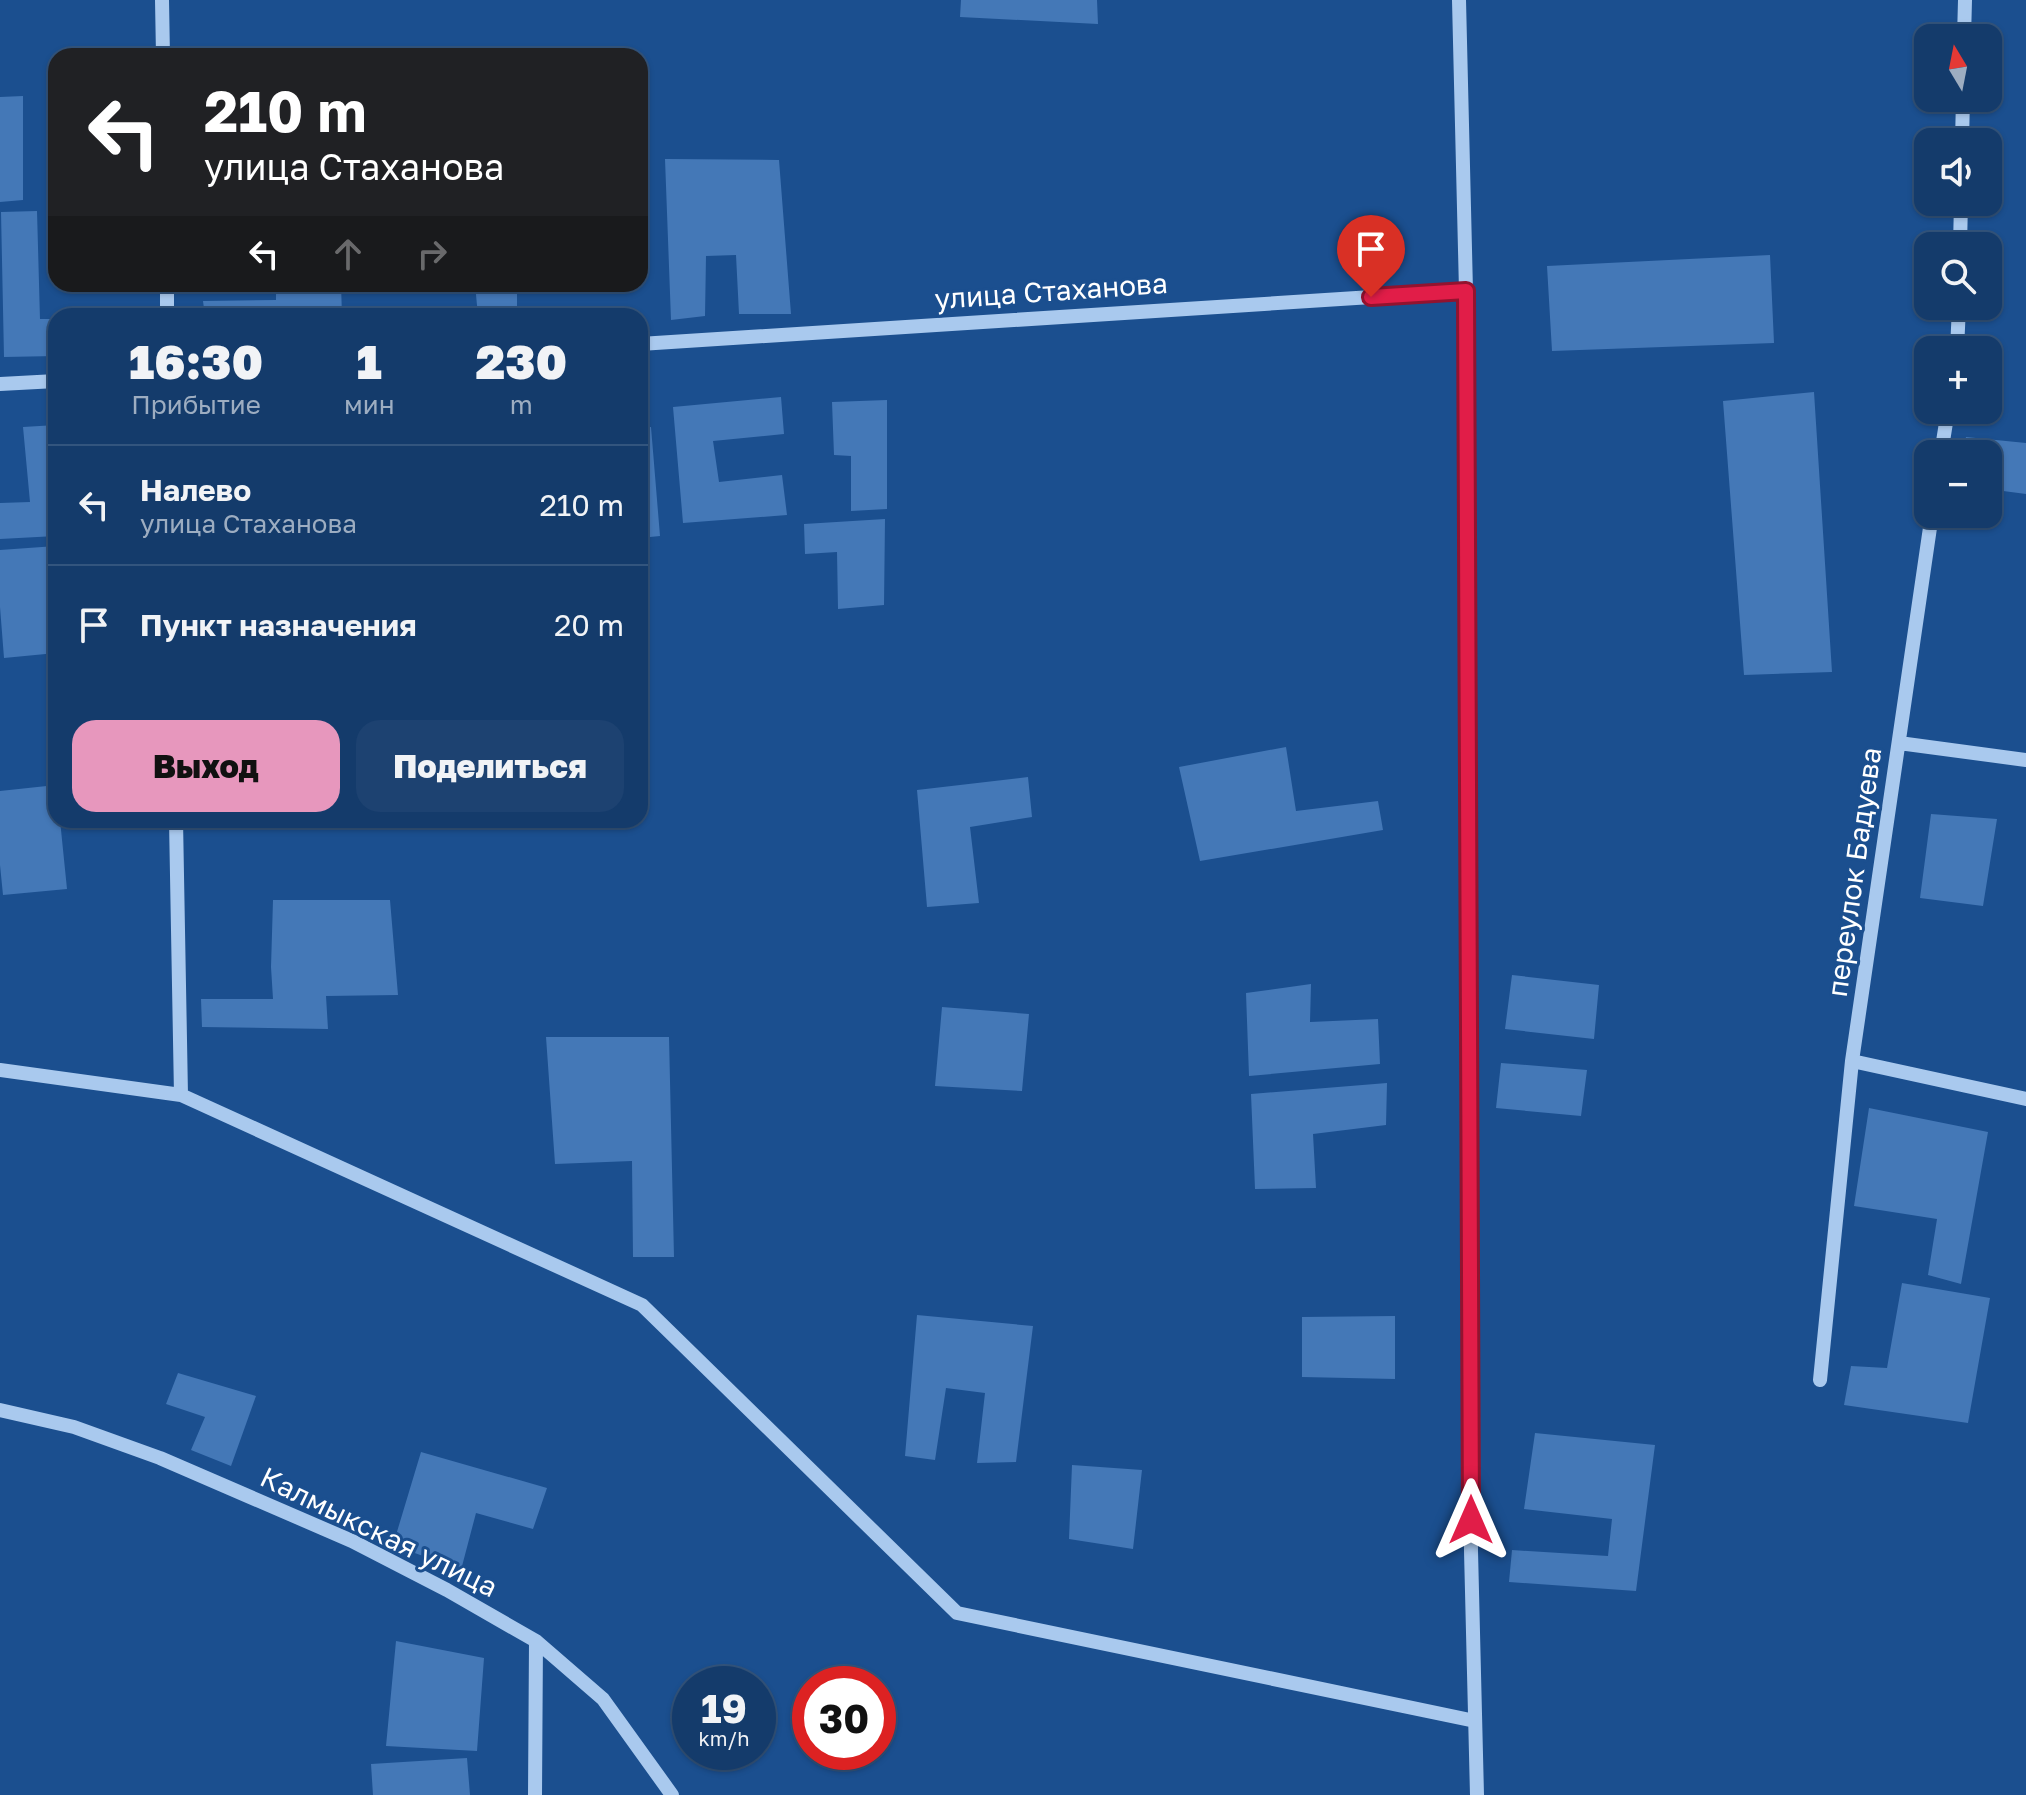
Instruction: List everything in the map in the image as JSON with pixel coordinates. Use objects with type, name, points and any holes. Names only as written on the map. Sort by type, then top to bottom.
[{"type":"street","points":[[162,0],[163,48]]},
{"type":"street","points":[[1459,0],[1466,291],[1471,1551],[1477,1795]]},
{"type":"street","points":[[1964,24],[1965,0]]},
{"type":"street","name":"улица Стаханова","points":[[648,343],[1466,291]]},
{"type":"street","points":[[0,384],[48,381]]},
{"type":"street","name":"переулок Бадуева","points":[[1820,1380],[1852,1061],[1930,528]]},
{"type":"street","points":[[1899,743],[2026,760]]},
{"type":"street","points":[[176,828],[181,1095]]},
{"type":"street","points":[[1852,1061],[2026,1099]]},
{"type":"street","points":[[0,1070],[181,1095],[642,1305],[957,1613],[1475,1721]]},
{"type":"street","name":"Калмыкская улица","points":[[0,1410],[74,1427],[160,1458],[352,1541],[447,1590],[536,1641],[603,1699],[672,1795]]},
{"type":"street","points":[[535,1795],[536,1641]]},
{"type":"building","points":[[961,0],[1097,0],[1098,24],[960,17]]},
{"type":"building","points":[[23,96],[23,200],[0,202],[0,97]]},
{"type":"building","points":[[665,159],[779,160],[791,314],[739,314],[736,255],[706,256],[705,316],[671,320]]},
{"type":"building","points":[[37,211],[40,319],[48,319],[48,356],[4,357],[1,212]]},
{"type":"building","points":[[1770,255],[1774,343],[1552,351],[1547,266]]},
{"type":"building","points":[[276,292],[341,292],[342,308],[204,308],[203,301],[276,300]]},
{"type":"building","points":[[476,292],[517,292],[517,308],[477,308]]},
{"type":"building","points":[[1814,392],[1832,672],[1744,675],[1723,401]]},
{"type":"building","points":[[781,397],[784,434],[713,441],[719,482],[782,475],[787,515],[683,523],[673,407]]},
{"type":"building","points":[[887,400],[887,509],[851,511],[851,456],[834,455],[832,402]]},
{"type":"building","points":[[48,425],[48,536],[0,539],[0,503],[30,502],[23,427]]},
{"type":"building","points":[[648,427],[651,427],[660,536],[648,537]]},
{"type":"building","points":[[1966,437],[1996,440],[1965,440]]},
{"type":"building","points":[[2002,441],[2026,443],[2026,494],[2002,491]]},
{"type":"building","points":[[885,519],[884,605],[838,609],[837,552],[805,554],[804,524]]},
{"type":"building","points":[[48,547],[48,654],[4,658],[0,550]]},
{"type":"building","points":[[1286,747],[1296,811],[1378,801],[1383,830],[1200,861],[1179,767]]},
{"type":"building","points":[[1028,777],[1032,817],[970,827],[979,903],[927,907],[917,790]]},
{"type":"building","points":[[48,786],[48,828],[61,828],[67,889],[3,895],[0,791]]},
{"type":"building","points":[[1931,814],[1997,819],[1983,906],[1920,898]]},
{"type":"building","points":[[273,900],[390,900],[398,995],[326,996],[328,1029],[202,1027],[201,999],[273,999]]},
{"type":"building","points":[[1512,975],[1599,985],[1594,1039],[1505,1029]]},
{"type":"building","points":[[1311,984],[1310,1022],[1378,1019],[1380,1064],[1249,1076],[1246,993]]},
{"type":"building","points":[[942,1007],[1029,1014],[1022,1091],[935,1086]]},
{"type":"building","points":[[546,1037],[669,1037],[674,1257],[633,1257],[632,1161],[555,1164]]},
{"type":"building","points":[[1501,1063],[1587,1070],[1581,1116],[1496,1108]]},
{"type":"building","points":[[1387,1083],[1386,1125],[1313,1134],[1316,1188],[1255,1189],[1251,1094]]},
{"type":"building","points":[[1869,1108],[1988,1132],[1961,1284],[1928,1275],[1937,1219],[1854,1206]]},
{"type":"building","points":[[1902,1283],[1990,1298],[1968,1423],[1844,1405],[1851,1366],[1887,1368]]},
{"type":"building","points":[[917,1315],[1033,1326],[1016,1462],[977,1463],[985,1393],[946,1388],[935,1460],[905,1456]]},
{"type":"building","points":[[1395,1316],[1395,1379],[1302,1377],[1302,1317]]},
{"type":"building","points":[[178,1373],[256,1396],[231,1466],[191,1450],[205,1417],[166,1404]]},
{"type":"building","points":[[1535,1433],[1655,1445],[1636,1591],[1509,1582],[1512,1550],[1608,1556],[1612,1519],[1524,1509]]},
{"type":"building","points":[[421,1452],[547,1488],[533,1529],[476,1513],[461,1570],[393,1545]]},
{"type":"building","points":[[1072,1465],[1142,1470],[1133,1549],[1069,1539]]},
{"type":"building","points":[[396,1641],[484,1658],[477,1751],[386,1746]]},
{"type":"building","points":[[467,1758],[470,1795],[373,1795],[371,1764]]},
{"type":"route","points":[[1371,297],[1466,291],[1471,1520]]}]
